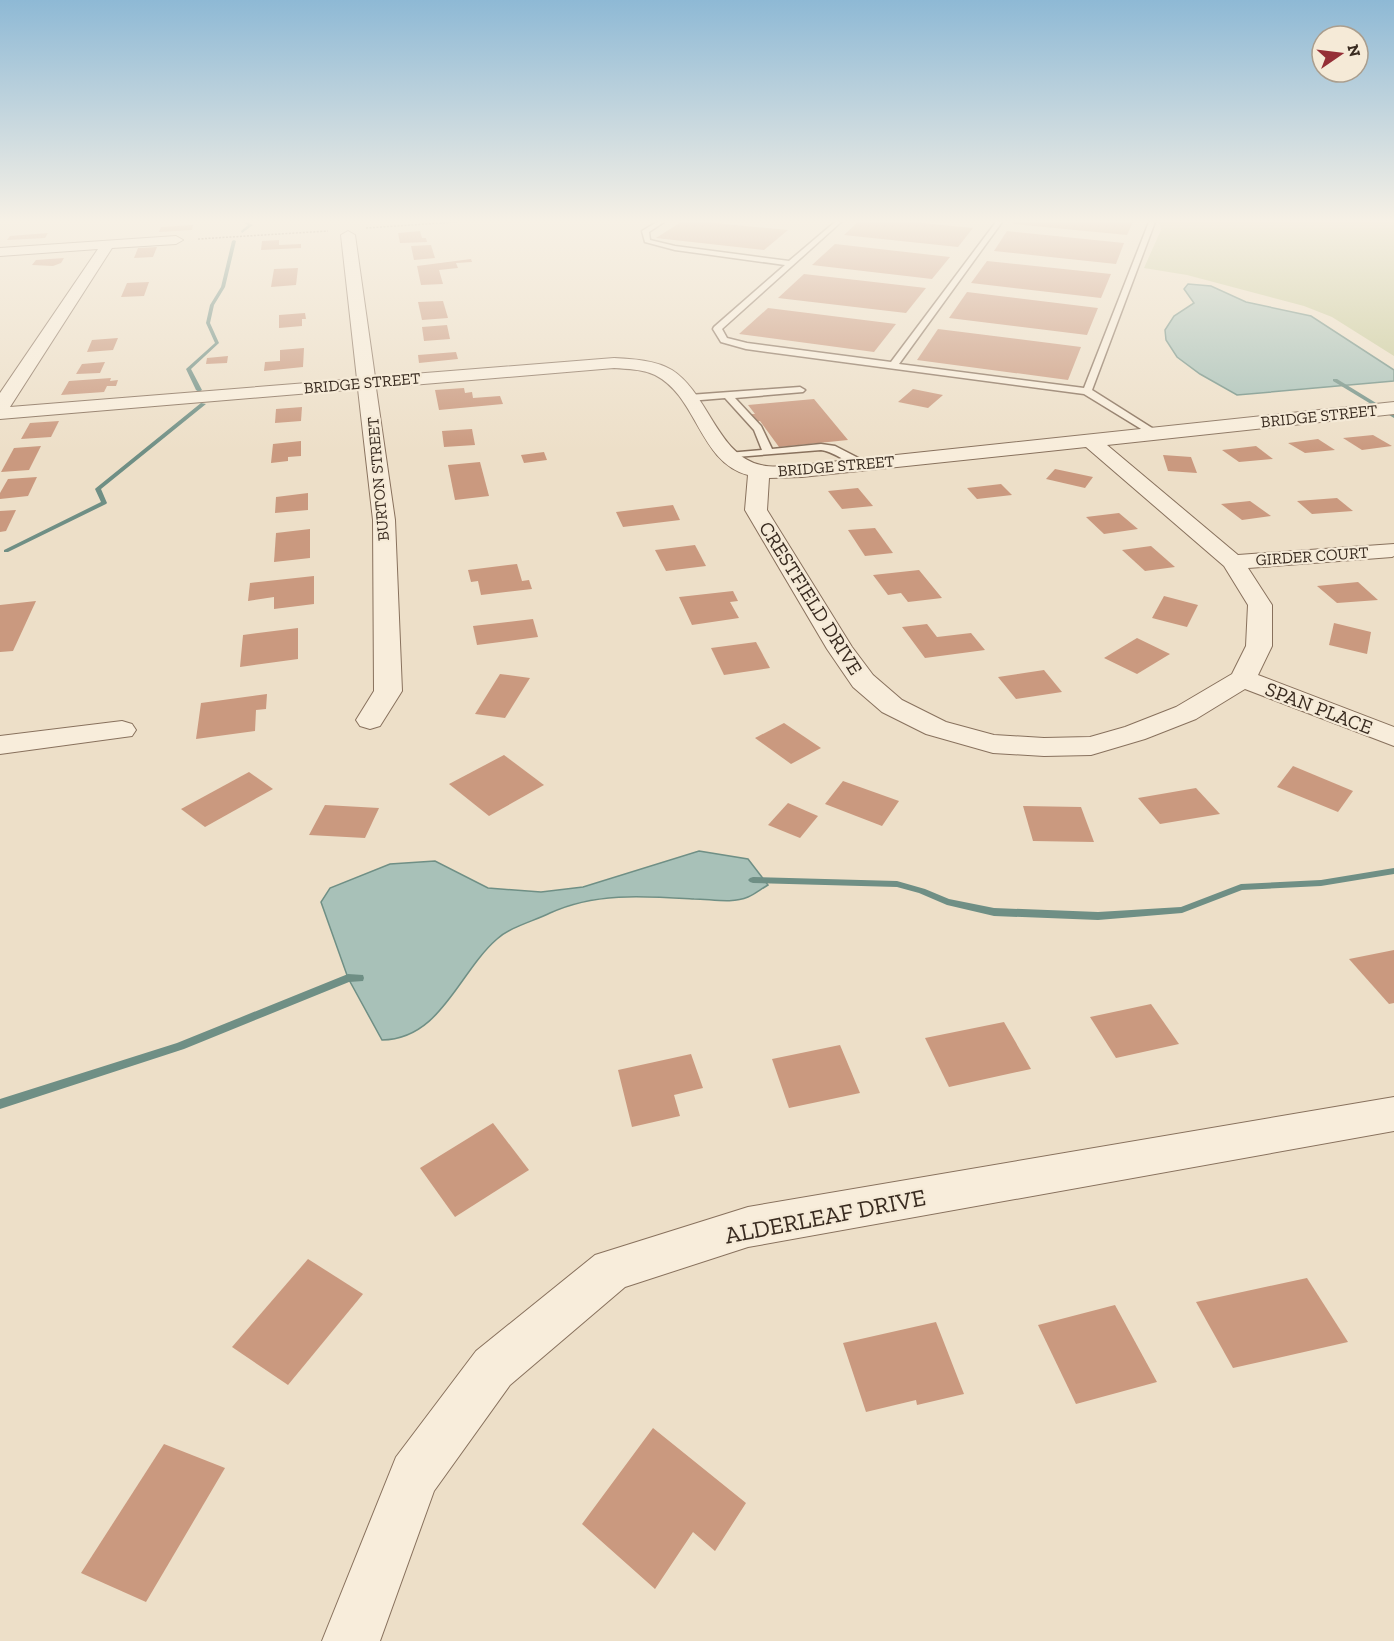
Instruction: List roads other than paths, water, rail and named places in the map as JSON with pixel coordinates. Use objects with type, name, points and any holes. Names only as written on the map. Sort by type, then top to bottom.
[{"type":"street","points":[[0,407],[72,299]]},
{"type":"street","name":"BURTON STREET","points":[[357,299],[384,520],[388,691],[370,720]]},
{"type":"street","name":"BRIDGE STREET","points":[[0,413],[614,363],[648,367],[666,374],[680,384],[728,456],[748,468],[763,462],[798,471],[1394,408]]},
{"type":"street","points":[[1090,440],[1233,562],[1260,604],[1259,646],[1243,679]]},
{"type":"street","name":"CRESTFIELD DRIVE","points":[[763,462],[756,510],[840,649],[863,681],[892,706],[936,728],[993,744],[1044,747],[1091,746],[1135,733],[1186,713],[1243,679]]},
{"type":"street","name":"GIRDER COURT","points":[[1233,562],[1392,550]]},
{"type":"street","name":"SPAN PLACE","points":[[1243,679],[1394,738]]},
{"type":"street","points":[[0,745],[122,730]]},
{"type":"street","name":"ALDERLEAF DRIVE","points":[[351,1641],[414,1475],[493,1368],[611,1270],[748,1227],[1394,1114]]},
{"type":"lane","points":[[752,299],[717,329],[724,340],[746,346],[1087,391],[1155,433]]},
{"type":"lane","points":[[893,366],[943,299]]},
{"type":"lane","points":[[1087,391],[1123,299]]},
{"type":"lane","points":[[689,398],[800,390]]},
{"type":"lane","points":[[727,395],[742,408],[767,445],[763,462]]},
{"type":"water","points":[[1191,299],[1239,299],[1311,316],[1394,370],[1394,381],[1237,395],[1200,374],[1177,357],[1166,340],[1165,330],[1174,316],[1194,303]]},
{"type":"water","points":[[699,851],[748,859],[768,885],[748,897],[735,900],[621,897],[567,906],[502,935],[483,953],[434,1017],[419,1029],[402,1037],[382,1040],[348,978],[321,902],[330,888],[390,864],[435,861],[488,888],[541,892],[583,887]]},
{"type":"waterway","points":[[199,390],[188,369],[217,343],[208,323],[216,299]]},
{"type":"waterway","points":[[1335,380],[1394,416]]},
{"type":"waterway","points":[[6,551],[104,503],[98,489],[203,404]]},
{"type":"waterway","points":[[753,880],[897,884],[922,891],[947,902],[994,912],[1098,916],[1182,910],[1241,887],[1321,883],[1394,871]]},
{"type":"waterway","points":[[0,1104],[180,1046],[348,978],[359,978]]}]
